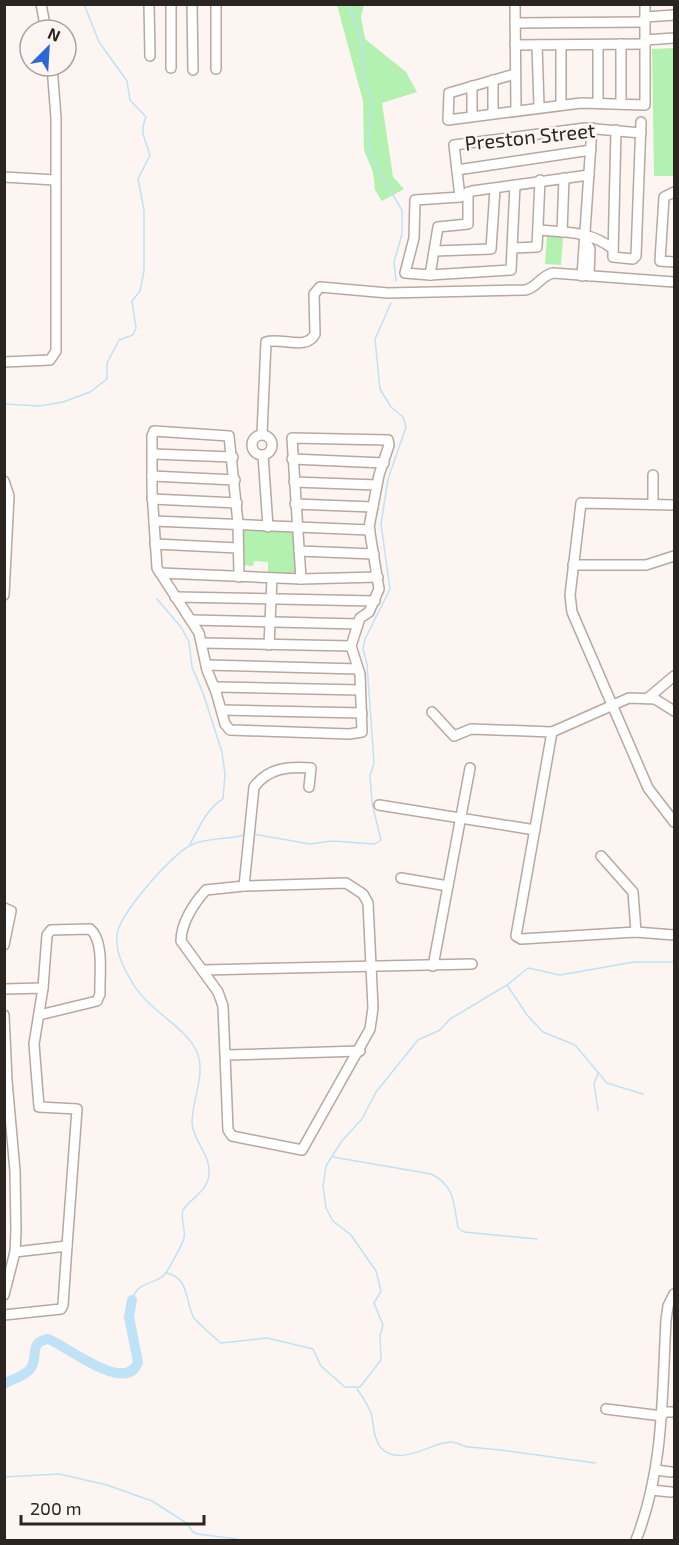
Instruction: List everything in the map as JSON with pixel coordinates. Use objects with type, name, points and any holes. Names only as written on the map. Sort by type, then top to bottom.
[{"type":"street","points":[[149,4],[150,56]]},
{"type":"street","points":[[171,4],[171,68]]},
{"type":"street","points":[[192,4],[193,70]]},
{"type":"street","points":[[216,4],[216,69]]},
{"type":"street","points":[[515,4],[516,110]]},
{"type":"street","points":[[516,74],[449,93],[448,120],[561,104],[598,102],[645,105],[645,4]]},
{"type":"street","points":[[515,23],[645,20],[675,15]]},
{"type":"street","points":[[515,45],[621,44],[675,38]]},
{"type":"street","points":[[621,44],[621,104]]},
{"type":"street","points":[[537,45],[539,106]]},
{"type":"street","points":[[561,45],[561,104]]},
{"type":"street","points":[[598,45],[598,102]]},
{"type":"street","points":[[4,362],[50,360],[54,357],[55,180],[52,78]]},
{"type":"street","points":[[493,80],[493,113]]},
{"type":"street","points":[[472,86],[472,116]]},
{"type":"street","points":[[615,130],[612,257],[616,259],[635,258],[641,122]]},
{"type":"street","points":[[586,276],[583,248],[586,238],[592,128]]},
{"type":"street","name":"Preston Street","points":[[457,170],[454,145],[592,128],[641,133]]},
{"type":"street","points":[[430,275],[438,227],[468,224],[464,195],[457,170],[591,150]]},
{"type":"street","points":[[515,185],[512,267],[509,271],[430,275],[404,272],[414,238],[415,200],[464,195],[540,180],[589,175]]},
{"type":"street","points":[[4,177],[55,180]]},
{"type":"street","points":[[562,232],[564,178]]},
{"type":"street","points":[[513,248],[536,249],[540,180]]},
{"type":"street","points":[[435,251],[491,249],[495,189]]},
{"type":"street","points":[[675,192],[664,197],[660,261],[675,262]]},
{"type":"street","points":[[538,230],[562,232],[586,238],[596,237],[613,249]]},
{"type":"street","points":[[262,434],[266,342],[273,339],[307,343],[312,340],[315,334],[316,290],[320,287],[388,293],[525,290],[548,274],[675,282]]},
{"type":"street","points":[[239,577],[237,503],[230,436],[154,431],[152,476],[157,565],[202,643],[206,665],[215,687],[225,724],[236,732],[349,734],[362,732],[358,669],[351,646],[358,624],[375,601],[380,584],[370,530],[377,485],[389,445],[388,441],[292,438],[301,579]]},
{"type":"street","points":[[262,434],[270,438],[273,446],[269,453],[263,455],[257,454],[252,445],[254,439],[262,434]]},
{"type":"street","points":[[153,454],[233,457]]},
{"type":"street","points":[[263,455],[268,527]]},
{"type":"street","points":[[292,459],[384,463]]},
{"type":"street","points":[[152,476],[235,480]]},
{"type":"street","points":[[653,476],[653,504]]},
{"type":"street","points":[[4,481],[9,496],[4,595]]},
{"type":"street","points":[[294,482],[377,485]]},
{"type":"street","points":[[153,499],[237,503]]},
{"type":"street","points":[[675,505],[581,503],[570,595],[572,612],[610,706],[648,788],[675,822]]},
{"type":"street","points":[[295,504],[373,507]]},
{"type":"street","points":[[154,521],[370,530]]},
{"type":"street","points":[[155,544],[238,548]]},
{"type":"street","points":[[299,550],[374,554]]},
{"type":"street","points":[[573,565],[646,565],[675,556]]},
{"type":"street","points":[[160,573],[301,579],[378,577]]},
{"type":"street","points":[[269,645],[272,578]]},
{"type":"street","points":[[175,597],[375,601]]},
{"type":"street","points":[[190,620],[358,624]]},
{"type":"street","points":[[202,643],[351,646]]},
{"type":"street","points":[[206,665],[358,669]]},
{"type":"street","points":[[648,698],[675,676]]},
{"type":"street","points":[[215,687],[360,690]]},
{"type":"street","points":[[432,712],[452,736],[471,729],[552,732],[629,698],[655,699],[675,711]]},
{"type":"street","points":[[222,710],[362,713]]},
{"type":"street","points":[[552,732],[518,938],[636,932],[675,935]]},
{"type":"street","points":[[244,886],[254,787],[260,778],[288,766],[311,768],[309,787]]},
{"type":"street","points":[[433,966],[470,768]]},
{"type":"street","points":[[379,806],[536,830]]},
{"type":"street","points":[[601,856],[633,892],[636,932]]},
{"type":"street","points":[[401,878],[448,886]]},
{"type":"street","points":[[346,883],[354,886],[368,903],[373,1018],[360,1051],[302,1150],[297,1151],[229,1134],[223,1006],[181,940],[181,931],[197,899],[206,890],[244,886],[346,883]]},
{"type":"street","points":[[4,908],[11,911],[4,945]]},
{"type":"street","points":[[4,1315],[61,1309],[77,1109],[39,1107],[34,1044],[43,988],[47,935],[51,930],[90,929],[98,941],[100,994],[97,1001],[39,1015]]},
{"type":"street","points":[[202,970],[472,964]]},
{"type":"street","points":[[4,989],[43,988]]},
{"type":"street","points":[[4,1015],[15,1171],[15,1252],[4,1295]]},
{"type":"street","points":[[227,1055],[360,1051]]},
{"type":"street","points":[[15,1252],[67,1246]]},
{"type":"street","points":[[636,1540],[656,1470],[662,1414],[666,1320],[668,1306],[675,1294]]},
{"type":"street","points":[[606,1409],[662,1414],[675,1412]]},
{"type":"street","points":[[656,1470],[671,1472]]},
{"type":"street","points":[[651,1490],[671,1492]]},
{"type":"green space","points":[[337,5],[364,5],[361,17],[365,39],[406,72],[417,92],[382,103],[393,177],[404,189],[382,201],[375,190],[373,172],[364,150],[363,101]]},
{"type":"green space","points":[[674,48],[674,176],[654,176],[652,49]]},
{"type":"green space","points":[[547,236],[563,237],[561,265],[545,264]]},
{"type":"green space","points":[[240,529],[294,530],[298,575],[268,575],[268,562],[254,561],[253,566],[242,565]]},
{"type":"waterway","points":[[4,404],[39,406],[63,402],[90,392],[107,379],[107,363],[119,340],[133,335],[136,328],[132,301],[140,291],[144,271],[144,210],[138,179],[150,155],[143,132],[146,117],[130,100],[127,81],[99,42],[84,4]]},
{"type":"waterway","points":[[349,4],[363,49],[363,77],[372,99],[368,140],[370,151],[379,172],[402,210],[402,234],[394,262],[396,281]]},
{"type":"waterway","points":[[252,834],[310,844],[332,841],[375,844],[381,840],[372,803],[370,776],[374,763],[367,664],[363,649],[365,639],[390,589],[381,524],[388,479],[406,427],[403,417],[391,407],[380,389],[375,339],[391,303]]},
{"type":"waterway","points":[[157,599],[181,627],[189,642],[192,667],[222,752],[225,774],[223,799],[208,813],[190,844]]},
{"type":"waterway","points":[[132,1300],[138,1289],[160,1278],[172,1263],[184,1238],[183,1210],[206,1185],[209,1167],[195,1136],[192,1123],[200,1075],[199,1057],[182,1032],[138,991],[121,959],[117,947],[117,935],[120,925],[136,900],[182,851],[204,841],[244,835]]},
{"type":"waterway","points":[[166,1273],[174,1275],[183,1285],[194,1318],[221,1343],[267,1338],[313,1349],[321,1366],[345,1387],[360,1387],[381,1360],[380,1336],[383,1325],[374,1303],[381,1291],[376,1271],[351,1235],[333,1221],[326,1208],[323,1186],[326,1166],[341,1142],[362,1119],[376,1092],[418,1040],[440,1030],[450,1019],[507,985],[528,968],[560,975],[634,962],[674,962]]},
{"type":"waterway","points":[[507,985],[527,1015],[543,1032],[575,1045],[607,1083],[643,1094]]},
{"type":"waterway","points":[[598,1073],[594,1084],[598,1110]]},
{"type":"waterway","points":[[333,1157],[431,1174],[445,1184],[449,1190],[458,1228],[464,1232],[537,1239]]},
{"type":"waterway","points":[[4,1384],[28,1372],[33,1364],[36,1347],[48,1339],[108,1371],[121,1373],[131,1371],[138,1362],[129,1317],[132,1300]]},
{"type":"waterway","points":[[357,1389],[371,1413],[378,1444],[397,1456],[451,1442],[467,1447],[596,1463]]},
{"type":"waterway","points":[[4,1477],[59,1474],[107,1485],[152,1501],[188,1524],[197,1534],[237,1539]]}]
